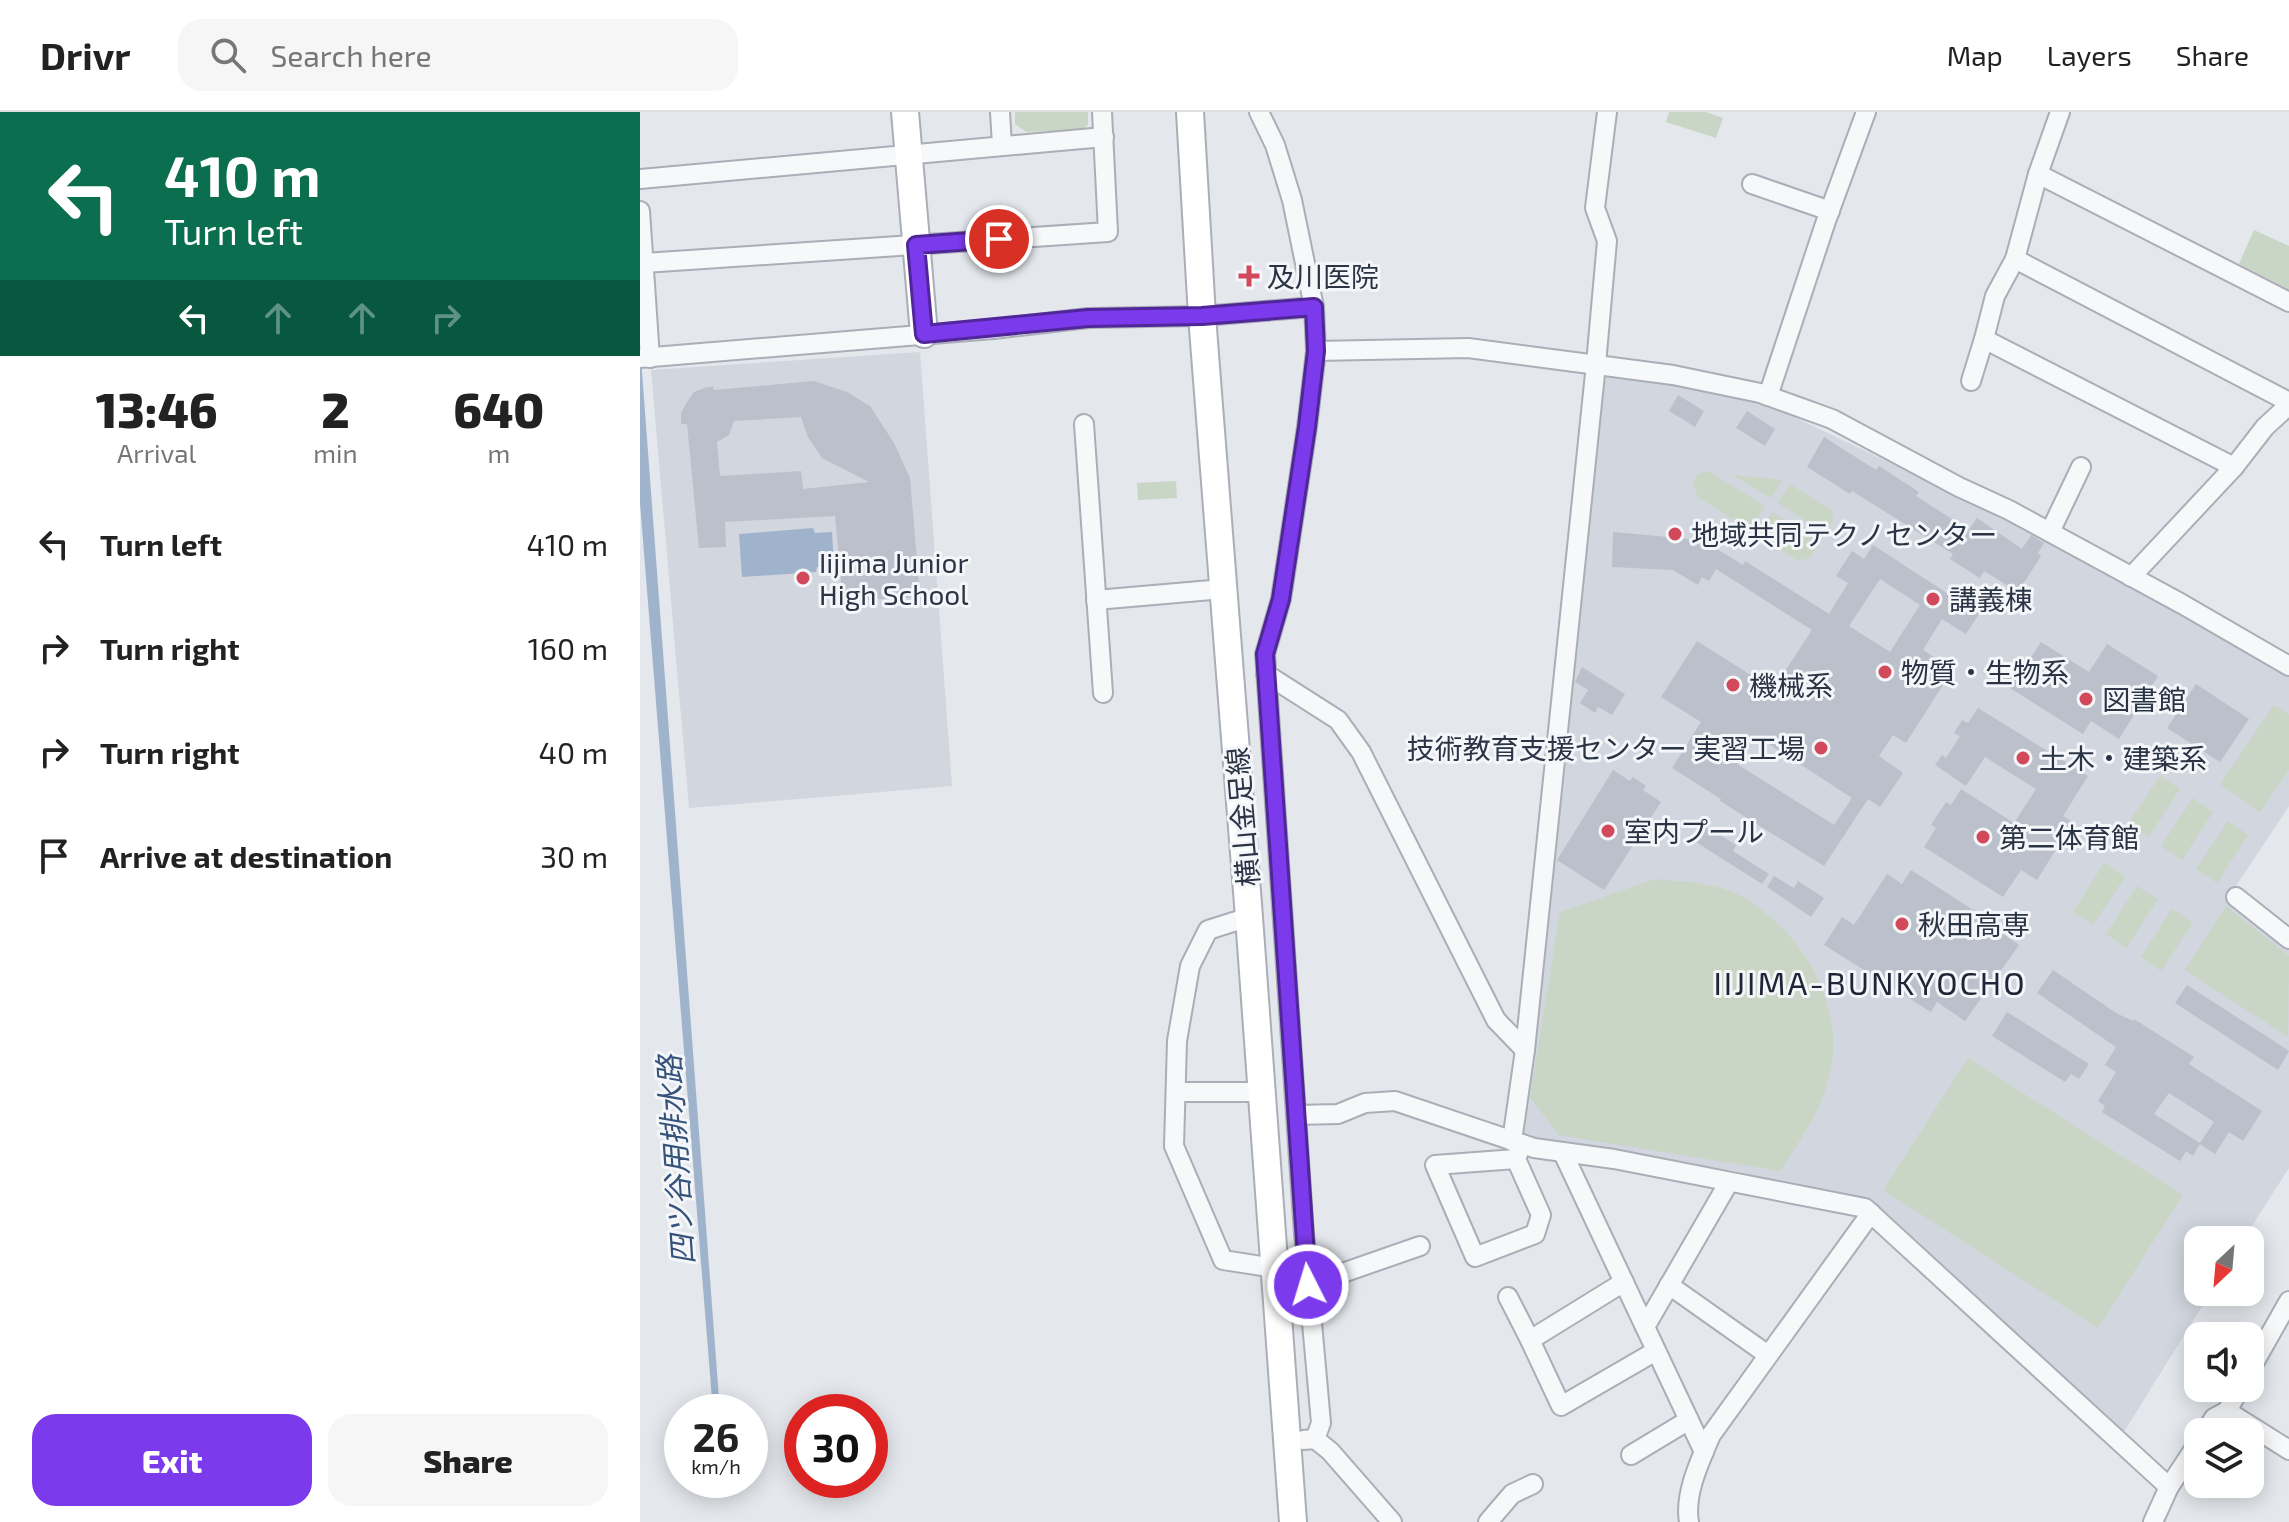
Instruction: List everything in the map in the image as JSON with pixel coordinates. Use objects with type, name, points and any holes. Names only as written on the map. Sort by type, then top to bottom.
[{"type":"street","points":[[905,112],[924,334]]},
{"type":"street","points":[[1000,112],[1002,145]]},
{"type":"street","points":[[644,263],[1108,232],[1102,112]]},
{"type":"street","name":"横山金足線","points":[[1190,112],[1202,316],[1293,1522]]},
{"type":"street","points":[[1259,112],[1275,145],[1292,200],[1314,307],[1316,351],[1281,599],[1265,654],[1308,1285],[1321,1423],[1315,1439]]},
{"type":"street","points":[[1516,1148],[1435,1165],[1475,1257],[1535,1234],[1541,1215],[1516,1148],[1607,241],[1595,208],[1607,112]]},
{"type":"street","points":[[1768,396],[1866,112]]},
{"type":"street","points":[[1971,381],[1995,296],[2015,259],[2038,174],[2060,112]]},
{"type":"street","points":[[640,179],[1104,137]]},
{"type":"street","points":[[2038,174],[2289,302]]},
{"type":"street","points":[[1752,184],[1830,211]]},
{"type":"street","points":[[640,211],[644,263],[644,358],[1088,318],[1202,316],[1314,307]]},
{"type":"street","points":[[2015,259],[2288,407],[2265,427],[2234,467],[2131,577]]},
{"type":"street","points":[[1984,339],[2234,467]]},
{"type":"street","points":[[1316,351],[1468,348],[1711,382],[1768,396],[1832,419],[2050,532],[2289,666]]},
{"type":"street","points":[[1084,424],[1103,693]]},
{"type":"street","points":[[2050,532],[2081,467]]},
{"type":"street","points":[[1096,600],[1223,589]]},
{"type":"street","points":[[1266,674],[1338,720],[1361,752],[1496,1020],[1525,1050]]},
{"type":"street","points":[[2236,897],[2289,939]]},
{"type":"street","points":[[1249,917],[1208,930],[1190,966],[1177,1041],[1174,1146],[1223,1260],[1275,1268]]},
{"type":"street","points":[[1176,1092],[1262,1092]]},
{"type":"street","points":[[1296,1115],[1338,1114],[1365,1103],[1395,1101],[1516,1148],[1614,1159],[1865,1208],[2169,1487]]},
{"type":"street","points":[[1563,1153],[1704,1452]]},
{"type":"street","points":[[1645,1327],[1729,1182]]},
{"type":"street","points":[[1689,1522],[1688,1512],[1697,1470],[1711,1435],[1871,1213]]},
{"type":"street","points":[[1308,1285],[1420,1246]]},
{"type":"street","points":[[1530,1340],[1624,1282]]},
{"type":"street","points":[[1669,1285],[1768,1355]]},
{"type":"street","points":[[1508,1297],[1561,1406],[1656,1351]]},
{"type":"street","points":[[2264,1345],[2289,1301]]},
{"type":"street","points":[[2214,1418],[2227,1411],[2232,1402]]},
{"type":"street","points":[[2227,1411],[2289,1450]]},
{"type":"street","points":[[1631,1455],[1689,1420]]},
{"type":"street","points":[[1288,1440],[1315,1439],[1330,1451],[1392,1522]]},
{"type":"street","points":[[2153,1522],[2169,1487],[2184,1464]]},
{"type":"street","points":[[1488,1522],[1512,1494],[1533,1484]]},
{"type":"shaded area","name":"Iijima Junior High School","points":[[920,352],[952,786],[689,808],[651,370]]},
{"type":"shaded area","name":"秋田高専","points":[[1600,369],[1763,402],[2022,526],[2289,674],[2289,806],[2228,898],[2289,949],[2289,1168],[2252,1226],[2184,1226],[2184,1306],[2202,1306],[2192,1322],[2184,1322],[2184,1335],[2122,1435],[1868,1204],[1736,1171],[1521,1136]]},
{"type":"green space","points":[[1015,112],[1088,112],[1088,124],[1083,130],[1026,132],[1015,124]]},
{"type":"green space","points":[[1669,112],[1706,112],[1723,118],[1716,138],[1666,122]]},
{"type":"green space","points":[[2254,230],[2289,246],[2289,291],[2239,264]]},
{"type":"green space","points":[[1709,472],[1765,506],[1750,530],[1698,497],[1693,483],[1697,475]]},
{"type":"green space","points":[[1732,475],[1782,480],[1771,498]]},
{"type":"green space","points":[[1176,481],[1177,498],[1138,500],[1137,483]]},
{"type":"green space","points":[[1790,484],[1832,511],[1833,521],[1825,533],[1778,503]]},
{"type":"green space","points":[[1772,512],[1820,542],[1810,558],[1798,561],[1758,535]]},
{"type":"green space","points":[[2274,705],[2289,715],[2289,769],[2260,812],[2220,784]]},
{"type":"green space","points":[[2160,776],[2180,789],[2149,837],[2128,824]]},
{"type":"green space","points":[[2193,798],[2213,812],[2182,860],[2161,846]]},
{"type":"green space","points":[[2228,821],[2248,835],[2217,883],[2196,869]]},
{"type":"green space","points":[[2104,863],[2125,877],[2093,925],[2073,912]]},
{"type":"green space","points":[[1656,879],[1709,885],[1739,895],[1784,929],[1816,976],[1827,1002],[1833,1030],[1833,1058],[1818,1108],[1780,1171],[1559,1135],[1530,1097],[1560,912]]},
{"type":"green space","points":[[2137,886],[2158,899],[2126,948],[2106,934]]},
{"type":"green space","points":[[2226,906],[2289,956],[2288,1037],[2185,970]]},
{"type":"green space","points":[[2172,909],[2193,922],[2161,971],[2141,957]]},
{"type":"green space","points":[[1968,1058],[2183,1195],[2098,1328],[1883,1190]]},
{"type":"water","name":"四ツ谷用排水路","points":[[640,345],[719,1394],[712,1394],[640,503]]},
{"type":"water","points":[[813,528],[815,533],[832,532],[834,567],[817,567],[816,572],[742,577],[739,534]]},
{"type":"building","points":[[814,381],[847,392],[870,406],[894,443],[910,478],[920,597],[843,601],[835,516],[725,522],[726,547],[699,548],[687,424],[681,424],[681,413],[694,392],[707,387],[714,390]],"holes":[[[801,417],[808,437],[822,458],[869,482],[803,489],[801,471],[720,476],[717,442],[729,435],[734,421]]]},
{"type":"building","points":[[1678,395],[1704,411],[1695,427],[1669,411]]},
{"type":"building","points":[[1747,411],[1775,429],[1765,446],[1736,428]]},
{"type":"building","points":[[1824,437],[1876,470],[1879,466],[1919,492],[1916,496],[1969,530],[1977,518],[2022,549],[2031,535],[2044,543],[2038,553],[2041,556],[2018,592],[1984,571],[1980,578],[1950,559],[1953,554],[1852,491],[1850,494],[1807,467]]},
{"type":"building","points":[[1613,532],[1702,540],[1743,565],[1745,561],[1829,614],[1848,583],[1836,576],[1852,551],[1864,559],[1873,545],[1979,614],[1966,634],[1942,619],[1923,650],[1953,669],[1906,743],[1893,735],[1879,756],[1903,773],[1880,807],[1868,799],[1824,866],[1672,768],[1701,722],[1661,697],[1697,641],[1773,689],[1812,630],[1716,569],[1709,581],[1702,577],[1698,585],[1673,570],[1612,567]],"holes":[[[1880,579],[1920,605],[1890,652],[1849,626]],[[1755,735],[1852,798],[1834,825],[1737,764]]]},
{"type":"building","name":"図書館","points":[[2041,642],[2089,672],[2107,644],[2158,676],[2119,739],[2091,721],[2083,734],[1989,675],[1997,662],[2019,676]]},
{"type":"building","points":[[1582,667],[1625,694],[1612,715],[1598,707],[1595,713],[1580,703],[1588,690],[1575,682]]},
{"type":"building","points":[[2196,684],[2249,719],[2220,762],[2167,728]]},
{"type":"building","points":[[1978,708],[2088,776],[2063,816],[2073,822],[2037,880],[2021,870],[2003,897],[1924,847],[1936,828],[1931,825],[1946,802],[1951,805],[1961,789],[2014,823],[2036,789],[1985,757],[1966,786],[1935,765],[1942,755],[1946,758],[1960,736],[1954,733],[1962,720],[1968,723]]},
{"type":"building","name":"室内プール","points":[[1613,770],[1630,781],[1633,777],[1646,786],[1643,790],[1661,802],[1604,890],[1557,860]]},
{"type":"building","points":[[1706,826],[1736,845],[1733,851],[1769,874],[1762,884],[1696,842]]},
{"type":"building","points":[[1911,870],[2006,931],[2003,934],[2019,945],[1965,1021],[1937,1002],[1931,1012],[1824,945],[1842,917],[1854,925],[1887,874],[1902,884]]},
{"type":"building","points":[[1774,876],[1794,888],[1798,881],[1824,898],[1811,917],[1767,887]]},
{"type":"building","points":[[2053,970],[2116,1013],[2134,1019],[2194,1057],[2189,1064],[2262,1111],[2243,1141],[2229,1132],[2215,1154],[2200,1144],[2193,1156],[2186,1151],[2180,1161],[2102,1112],[2105,1106],[2098,1101],[2116,1072],[2105,1065],[2116,1047],[2037,993]],"holes":[[[2169,1093],[2214,1122],[2200,1143],[2154,1114]]]},
{"type":"building","points":[[2187,985],[2289,1051],[2278,1070],[2175,1003]]},
{"type":"building","points":[[2007,1012],[2089,1064],[2079,1079],[2071,1074],[2065,1082],[1992,1036]]},
{"type":"place","name":"及川医院","points":[[1249,276]]},
{"type":"place","name":"地域共同テクノセンター","points":[[1675,534]]},
{"type":"place","name":"Iijima Junior High School","points":[[803,578]]},
{"type":"place","name":"講義棟","points":[[1933,599]]},
{"type":"place","name":"物質・生物系","points":[[1885,672]]},
{"type":"place","name":"機械系","points":[[1733,685]]},
{"type":"place","name":"図書館","points":[[2086,699]]},
{"type":"place","name":"技術教育支援センター 実習工場","points":[[1821,748]]},
{"type":"place","name":"土木・建築系","points":[[2023,758]]},
{"type":"place","name":"室内プール","points":[[1608,831]]},
{"type":"place","name":"第二体育館","points":[[1983,837]]},
{"type":"place","name":"秋田高専","points":[[1902,924]]},
{"type":"district","name":"IIJIMA-BUNKYOCHO","points":[[1870,982]]},
{"type":"route","points":[[999,239],[916,245],[924,334],[1088,318],[1202,316],[1314,307],[1316,351],[1307,427],[1281,599],[1265,654],[1308,1285]]}]
